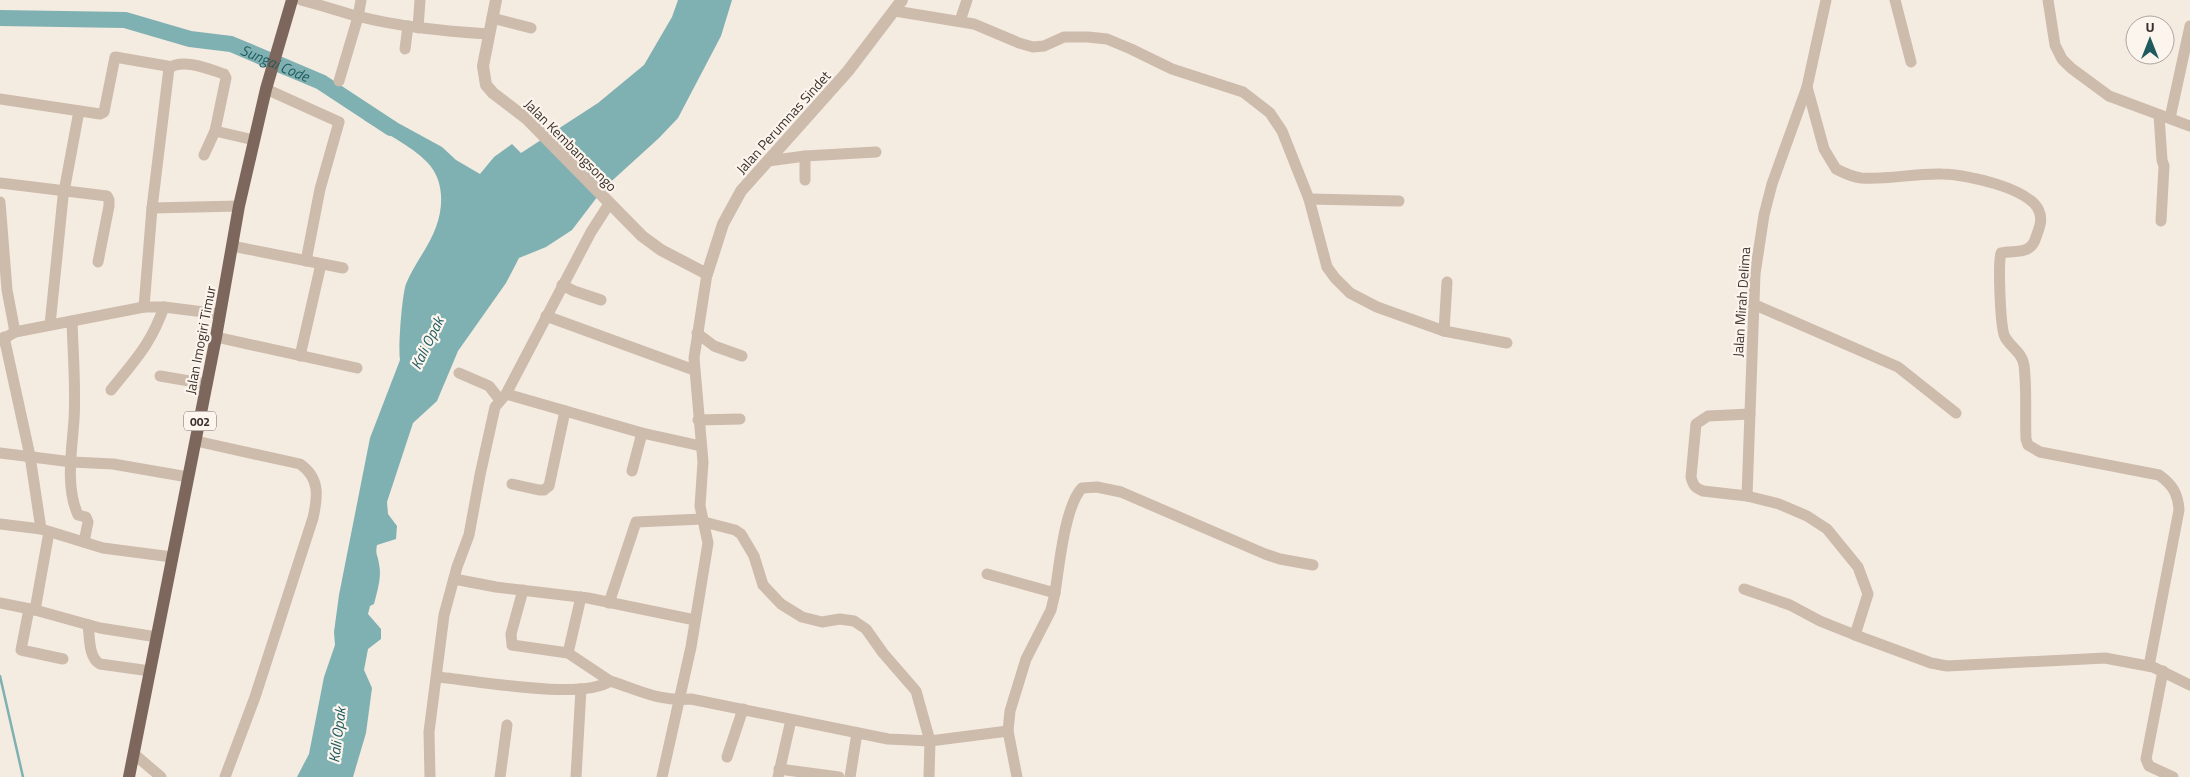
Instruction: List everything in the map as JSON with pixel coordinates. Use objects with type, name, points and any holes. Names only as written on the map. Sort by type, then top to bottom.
[{"type":"main road","name":"Jalan Imogiri Timur","points":[[129,777],[207,384],[239,206],[266,89],[292,0]]},
{"type":"street","points":[[301,0],[358,16],[413,27],[488,34]]},
{"type":"street","points":[[339,81],[361,0]]},
{"type":"street","points":[[405,49],[420,0]]},
{"type":"street","name":"Jalan Kembangsongo","points":[[496,0],[482,66],[486,85],[493,93],[527,119],[651,243],[706,274]]},
{"type":"street","points":[[960,21],[967,0]]},
{"type":"street","name":"Jalan Mirah Delima","points":[[1747,496],[1754,274],[1764,215],[1772,184],[1807,87],[1826,0]]},
{"type":"street","points":[[1895,0],[1911,62]]},
{"type":"street","points":[[2048,0],[2055,45],[2062,59],[2109,96],[2190,126]]},
{"type":"street","points":[[898,5],[980,26],[1033,47],[1044,46],[1064,37],[1088,36],[1107,39],[1172,70],[1242,92],[1270,113],[1277,122],[1310,199],[1327,267],[1345,288],[1362,300],[1377,307],[1444,331],[1506,343]]},
{"type":"street","name":"Jalan Perumnas Sindet","points":[[706,274],[723,224],[735,200],[848,71],[898,5]]},
{"type":"street","points":[[492,18],[531,28]]},
{"type":"street","points":[[2161,221],[2164,117],[2190,26]]},
{"type":"street","points":[[0,99],[100,114],[104,112],[115,57],[169,68]]},
{"type":"street","points":[[169,68],[178,63],[226,75],[215,131],[204,155]]},
{"type":"street","points":[[144,307],[152,208],[169,68]]},
{"type":"street","points":[[1807,87],[1824,148],[1836,169],[1848,175],[1861,178],[1923,174],[1962,176],[1982,180],[2014,192],[2027,198],[2037,206],[2041,219],[2034,244],[2030,249],[2024,251],[2002,253],[2000,264],[2003,332],[2009,344],[2019,353],[2024,366],[2026,439],[2028,445],[2040,452],[2159,475],[2168,481],[2175,490],[2178,500],[2179,510],[2149,666]]},
{"type":"street","points":[[266,89],[339,122],[320,189],[306,261]]},
{"type":"street","points":[[50,325],[64,190],[79,111]]},
{"type":"street","points":[[215,131],[254,140]]},
{"type":"street","points":[[768,161],[804,156],[876,152]]},
{"type":"street","points":[[804,156],[805,180]]},
{"type":"street","points":[[0,183],[107,196],[109,200],[98,262]]},
{"type":"street","points":[[1310,199],[1399,201]]},
{"type":"street","points":[[0,202],[6,337],[45,530],[32,609],[21,650],[63,659]]},
{"type":"street","points":[[430,777],[429,732],[444,616],[469,535],[495,407],[503,397],[562,285],[609,203]]},
{"type":"street","points":[[152,208],[239,206]]},
{"type":"street","points":[[232,246],[343,268]]},
{"type":"street","points":[[300,356],[321,264]]},
{"type":"street","points":[[662,777],[680,700],[708,543],[700,506],[703,462],[694,370],[697,333],[706,274]]},
{"type":"street","points":[[1444,331],[1447,282]]},
{"type":"street","points":[[562,285],[601,300]]},
{"type":"street","points":[[1753,304],[1898,367],[1956,413]]},
{"type":"street","points":[[6,337],[50,325],[144,307],[164,307],[220,314]]},
{"type":"street","points":[[111,390],[147,346],[157,328],[164,307]]},
{"type":"street","points":[[546,316],[694,370]]},
{"type":"street","points":[[72,321],[74,380],[71,484],[78,515],[86,517],[88,522],[84,542]]},
{"type":"street","points":[[697,333],[714,346],[742,356]]},
{"type":"street","points":[[216,337],[357,368]]},
{"type":"street","points":[[459,373],[489,386],[503,397],[566,411],[642,433],[701,446]]},
{"type":"street","points":[[160,376],[207,384]]},
{"type":"street","points":[[512,484],[540,490],[544,490],[549,486],[566,411]]},
{"type":"street","points":[[1750,414],[1708,416],[1696,424],[1691,477],[1697,489],[1747,496],[1779,504],[1807,516],[1827,529],[1858,567],[1868,594],[1855,635]]},
{"type":"street","points":[[698,420],[740,419]]},
{"type":"street","points":[[632,471],[642,433]]},
{"type":"street","points":[[196,441],[300,464],[313,475],[317,492],[313,518],[255,697],[225,777]]},
{"type":"street","points":[[0,453],[72,462],[113,464],[188,477]]},
{"type":"street","points":[[1018,777],[1008,730],[1010,711],[1026,659],[1051,610],[1066,531],[1076,494],[1082,488],[1097,487],[1121,492],[1265,554],[1280,559],[1314,565]]},
{"type":"street","points":[[608,603],[636,522],[703,520],[741,534],[748,542],[754,556],[762,585],[781,604],[802,617],[822,622],[840,619],[854,621],[866,629],[883,653],[916,690],[930,741],[929,777]]},
{"type":"street","points":[[0,524],[45,530],[103,548],[172,557]]},
{"type":"street","points":[[987,574],[1055,593]]},
{"type":"street","points":[[454,579],[581,597],[695,620]]},
{"type":"street","points":[[1744,589],[1790,605],[1820,621],[1931,663],[1947,666],[2105,658],[2149,666],[2190,685]]},
{"type":"street","points":[[524,590],[510,634],[512,645],[568,653],[610,681],[653,697],[680,700],[690,699],[888,739],[930,741],[1008,730]]},
{"type":"street","points":[[568,653],[581,597]]},
{"type":"street","points":[[0,603],[32,609],[88,625],[157,637]]},
{"type":"street","points":[[88,625],[92,655],[96,662],[150,671]]},
{"type":"street","points":[[2163,671],[2146,759],[2149,766],[2173,777]]},
{"type":"street","points":[[437,677],[551,689],[597,687],[610,681]]},
{"type":"street","points":[[576,777],[581,689]]},
{"type":"street","points":[[727,757],[743,709]]},
{"type":"street","points":[[791,720],[778,773],[839,777]]},
{"type":"street","points":[[500,777],[507,725]]},
{"type":"street","points":[[850,777],[858,733]]},
{"type":"street","points":[[134,754],[161,777]]},
{"type":"water","name":"Kali Opak","points":[[678,0],[732,0],[721,36],[678,118],[604,188],[572,230],[546,247],[519,258],[506,283],[458,351],[437,401],[413,423],[387,502],[388,514],[397,526],[396,539],[377,545],[376,551],[380,579],[374,604],[370,606],[368,614],[381,629],[381,639],[368,649],[364,670],[372,688],[366,733],[353,777],[297,777],[309,754],[324,677],[335,645],[334,632],[339,595],[370,438],[400,360],[401,322],[406,284],[433,234],[439,219],[441,202],[437,176],[427,162],[405,145],[364,120],[378,112],[442,147],[456,160],[480,174],[494,157],[512,144],[521,153],[598,103],[644,65],[672,17]]},
{"type":"waterway","name":"Sungai Code","points":[[0,18],[125,20],[190,39],[231,44],[321,82],[391,128]]},
{"type":"waterway","points":[[0,676],[23,777]]}]
